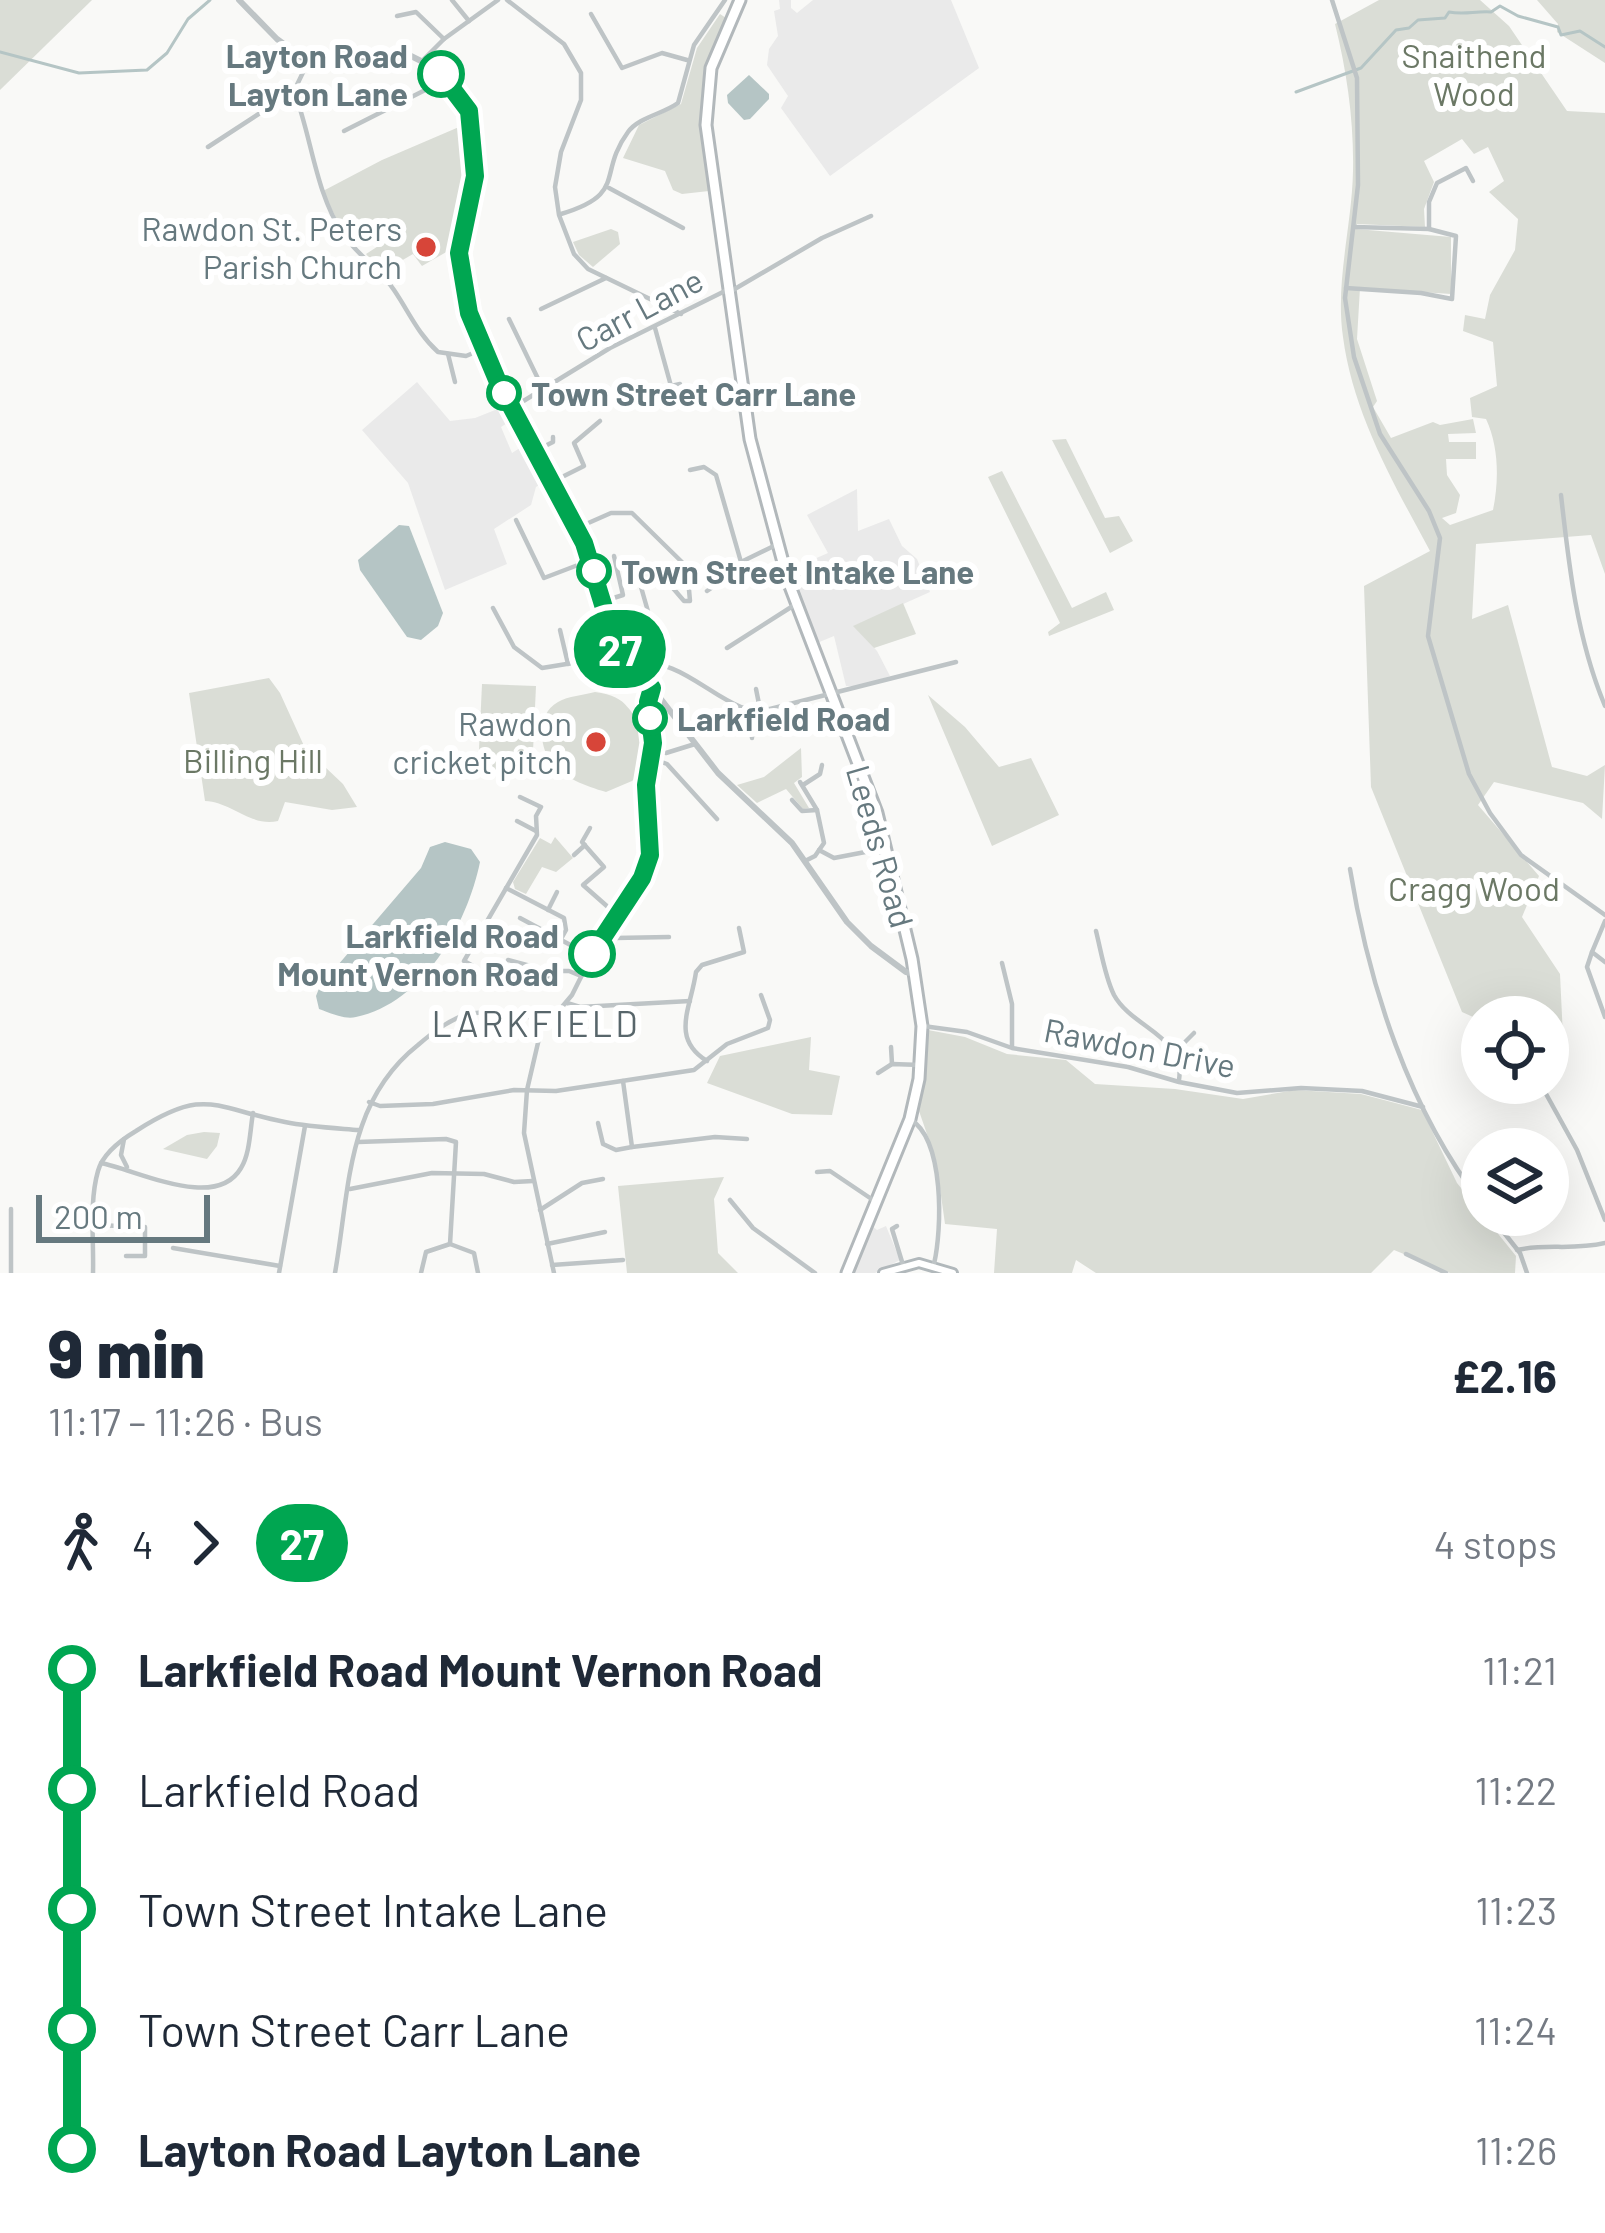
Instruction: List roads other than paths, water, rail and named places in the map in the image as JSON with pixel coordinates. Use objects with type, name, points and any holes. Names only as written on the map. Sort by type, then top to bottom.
[{"type":"main road","name":"Leeds Road","points":[[740,0],[716,50],[706,90],[708,147],[750,439],[776,545],[887,848],[922,1026],[910,1119],[848,1272]]},
{"type":"main road","points":[[883,1273],[903,1265],[934,1264],[953,1273]]},
{"type":"street","points":[[239,0],[277,39],[308,62],[344,64],[398,53],[423,60],[447,79],[469,111],[475,176],[459,253],[469,313],[512,408],[577,528],[620,648],[735,792],[774,825],[805,861],[847,922],[888,959],[915,974]]},
{"type":"street","points":[[452,0],[469,21]]},
{"type":"street","points":[[423,60],[498,0]]},
{"type":"street","points":[[507,0],[564,44],[581,73],[581,100],[556,176],[559,215],[577,260],[681,314]]},
{"type":"street","points":[[559,215],[592,205],[607,187],[627,133],[678,103],[688,60],[725,0]]},
{"type":"street","points":[[1332,0],[1354,70],[1358,185],[1346,288],[1354,357],[1371,414],[1440,538],[1428,636],[1469,774],[1490,813],[1522,855],[1605,918],[1587,967],[1605,1017]]},
{"type":"street","points":[[397,16],[416,12],[444,39]]},
{"type":"street","points":[[592,14],[622,68],[662,53],[688,60]]},
{"type":"street","points":[[208,147],[293,91],[308,62]]},
{"type":"street","points":[[344,131],[447,79]]},
{"type":"street","points":[[293,91],[325,197],[340,230],[383,275],[438,352],[466,356],[483,349]]},
{"type":"street","points":[[1430,229],[1429,202],[1437,183],[1466,168],[1472,181]]},
{"type":"street","points":[[607,187],[682,228]]},
{"type":"street","name":"Carr Lane","points":[[512,408],[610,348],[871,216]]},
{"type":"street","points":[[1346,288],[1452,299],[1457,240],[1453,234],[1354,227]]},
{"type":"street","points":[[542,309],[606,278]]},
{"type":"street","points":[[508,319],[543,389]]},
{"type":"street","points":[[655,328],[666,375],[671,386],[680,384]]},
{"type":"street","points":[[448,354],[455,382]]},
{"type":"street","points":[[551,482],[584,466],[574,443],[600,421]]},
{"type":"street","points":[[535,451],[553,442],[554,436]]},
{"type":"street","points":[[690,470],[704,467],[716,475],[742,562]]},
{"type":"street","points":[[1561,495],[1570,572],[1590,669],[1605,706]]},
{"type":"street","points":[[577,528],[611,513],[632,513],[684,563],[693,580],[686,583],[692,597],[688,603],[672,587]]},
{"type":"street","points":[[516,520],[544,578],[591,560]]},
{"type":"street","points":[[707,591],[742,562],[776,545]]},
{"type":"street","points":[[602,602],[623,595],[614,556]]},
{"type":"street","points":[[493,608],[520,654],[542,668],[590,660],[620,648],[651,622],[639,580]]},
{"type":"street","points":[[727,648],[796,604]]},
{"type":"street","points":[[560,630],[568,664]]},
{"type":"street","points":[[633,664],[644,662],[686,674],[742,708],[756,709],[789,705],[956,662]]},
{"type":"street","points":[[335,1273],[359,1130],[386,1073],[454,1019],[483,1012],[556,1014],[642,878],[650,855],[646,785],[652,688]]},
{"type":"street","points":[[752,738],[755,689]]},
{"type":"street","points":[[666,753],[694,744]]},
{"type":"street","points":[[651,758],[668,764],[717,819]]},
{"type":"street","points":[[805,861],[824,843],[817,810],[801,784],[820,774],[822,765]]},
{"type":"street","points":[[520,797],[541,807]]},
{"type":"street","points":[[464,962],[536,831],[536,816],[545,799]]},
{"type":"street","points":[[792,800],[802,811],[817,810]]},
{"type":"street","points":[[517,821],[536,831]]},
{"type":"street","points":[[590,828],[584,834],[585,845],[604,867],[584,885],[616,915]]},
{"type":"street","points":[[574,855],[585,845]]},
{"type":"street","points":[[819,850],[835,858],[887,848]]},
{"type":"street","points":[[1350,869],[1365,957],[1423,1107],[1461,1176]]},
{"type":"street","points":[[506,888],[564,918],[567,925],[561,939]]},
{"type":"street","points":[[548,910],[557,892]]},
{"type":"street","points":[[520,918],[591,956]]},
{"type":"street","points":[[707,1061],[686,1042],[690,1001],[698,968],[744,952],[739,928]]},
{"type":"street","points":[[1096,932],[1114,994],[1127,1012],[1176,1051],[1179,1082]]},
{"type":"street","points":[[604,934],[669,938]]},
{"type":"street","points":[[1592,952],[1605,962]]},
{"type":"street","points":[[454,958],[475,967]]},
{"type":"street","points":[[508,960],[581,976]]},
{"type":"street","points":[[1002,964],[1012,1004],[1012,1048]]},
{"type":"street","points":[[546,980],[549,971]]},
{"type":"street","points":[[369,1102],[380,1106],[433,1104],[694,1070],[727,1044],[768,1028],[770,1020],[760,995]]},
{"type":"street","points":[[567,1003],[580,1007],[690,1001]]},
{"type":"street","points":[[544,1017],[527,1090],[524,1133],[553,1269],[623,1260]]},
{"type":"street","name":"Rawdon Drive","points":[[922,1026],[968,1031],[1012,1048],[1128,1067],[1237,1093],[1301,1088],[1361,1091],[1423,1107]]},
{"type":"street","points":[[1176,1051],[1194,1033]]},
{"type":"street","points":[[892,1047],[892,1064]]},
{"type":"street","points":[[878,1073],[892,1064],[920,1064]]},
{"type":"street","points":[[623,1081],[632,1147]]},
{"type":"street","points":[[93,1273],[101,1162],[124,1138],[158,1117],[192,1104],[221,1103],[305,1126],[359,1130]]},
{"type":"street","points":[[1551,1104],[1605,1220]]},
{"type":"street","points":[[101,1162],[208,1191],[223,1186],[244,1165],[253,1113]]},
{"type":"street","points":[[910,1119],[921,1128],[936,1180],[941,1220],[934,1264]]},
{"type":"street","points":[[598,1123],[603,1144],[616,1150],[715,1137],[747,1139]]},
{"type":"street","points":[[173,1248],[279,1269],[305,1126]]},
{"type":"street","points":[[124,1138],[121,1155],[127,1168]]},
{"type":"street","points":[[358,1142],[454,1140],[450,1244]]},
{"type":"street","points":[[817,1172],[830,1171],[876,1202]]},
{"type":"street","points":[[350,1189],[407,1175],[484,1174],[532,1181]]},
{"type":"street","points":[[540,1210],[582,1184],[603,1179]]},
{"type":"street","points":[[730,1200],[750,1225],[815,1273]]},
{"type":"street","points":[[0,1269],[11,1272],[11,1209]]},
{"type":"street","points":[[94,1225],[145,1227],[145,1256],[126,1256]]},
{"type":"street","points":[[897,1226],[892,1229],[903,1265]]},
{"type":"street","points":[[548,1244],[605,1232]]},
{"type":"street","points":[[1506,1236],[1527,1273]]},
{"type":"street","points":[[1517,1250],[1532,1246],[1578,1250],[1605,1243]]},
{"type":"street","points":[[421,1273],[426,1252],[450,1244],[474,1252],[478,1273]]},
{"type":"street","points":[[1406,1254],[1446,1273]]},
{"type":"street","points":[[595,1262],[597,1273]]},
{"type":"waterway","points":[[0,52],[79,73],[147,70],[167,53],[188,19],[210,0]]},
{"type":"waterway","points":[[1296,92],[1361,68],[1396,30],[1418,20],[1445,18],[1449,12],[1491,12],[1500,6],[1558,27],[1561,35],[1580,31],[1605,47]]},
{"type":"place","name":"Layton Road Layton Lane","points":[[441,74]]},
{"type":"place","name":"Rawdon St. Peters Parish Church","points":[[426,247]]},
{"type":"place","name":"Town Street Carr Lane","points":[[504,393]]},
{"type":"place","name":"Town Street Intake Lane","points":[[594,571]]},
{"type":"place","name":"Larkfield Road","points":[[650,718]]},
{"type":"place","name":"Rawdon cricket pitch","points":[[596,742]]},
{"type":"place","name":"Larkfield Road Mount Vernon Road","points":[[592,954]]},
{"type":"district","name":"LARKFIELD","points":[[536,1022]]},
{"type":"park label","name":"Snaithend Wood","points":[[1474,74]]},
{"type":"park label","name":"Billing Hill","points":[[253,760]]},
{"type":"park label","name":"Cragg Wood","points":[[1474,888]]}]
